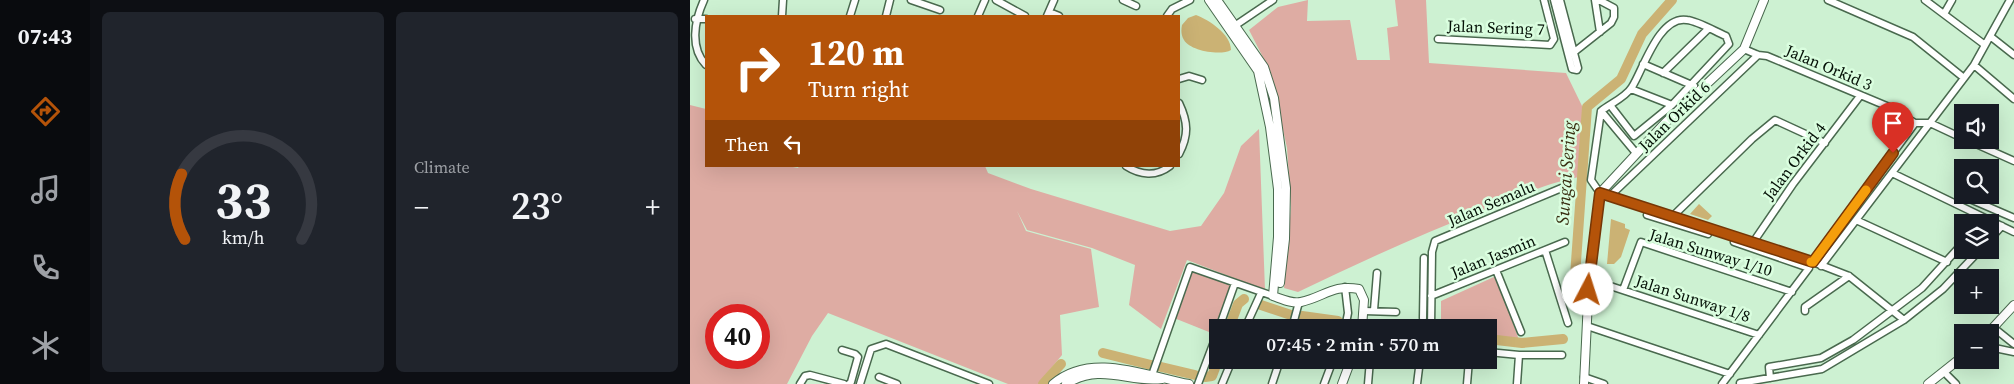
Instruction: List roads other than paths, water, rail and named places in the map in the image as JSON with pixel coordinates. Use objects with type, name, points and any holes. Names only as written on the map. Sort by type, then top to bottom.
[{"type":"street","points":[[704,0],[693,24],[692,45],[695,54],[705,64]]},
{"type":"street","points":[[782,15],[783,0]]},
{"type":"street","points":[[850,15],[855,0]]},
{"type":"street","points":[[886,15],[890,0]]},
{"type":"street","points":[[911,0],[940,10]]},
{"type":"street","points":[[978,15],[985,0]]},
{"type":"street","points":[[996,0],[1023,15]]},
{"type":"street","points":[[1048,14],[1054,0]]},
{"type":"street","points":[[1122,0],[1136,6]]},
{"type":"street","points":[[1168,15],[1172,9],[1190,0]]},
{"type":"street","points":[[1209,0],[1264,67],[1274,98],[1286,188],[1286,239],[1275,297]]},
{"type":"street","points":[[1217,0],[1258,71],[1270,127],[1278,188],[1275,297]]},
{"type":"street","points":[[1233,27],[1273,0]]},
{"type":"street","name":"Jalan Sering 7","points":[[1438,39],[1550,45],[1554,39],[1544,0]]},
{"type":"street","points":[[1554,0],[1572,53]]},
{"type":"street","points":[[1560,0],[1572,53]]},
{"type":"street","points":[[1572,53],[1600,32],[1614,17],[1614,8],[1597,0]]},
{"type":"street","points":[[1597,0],[1600,32]]},
{"type":"street","points":[[1604,384],[1584,381],[1589,279],[1600,193],[1665,123],[1744,49],[1764,0]]},
{"type":"street","points":[[1828,0],[1913,37],[1964,78]]},
{"type":"street","points":[[1925,0],[1985,45]]},
{"type":"street","points":[[1944,14],[1952,0]]},
{"type":"street","points":[[1821,266],[1974,65],[2010,0]]},
{"type":"street","points":[[1006,15],[1010,8]]},
{"type":"street","points":[[695,19],[705,19]]},
{"type":"street","points":[[1610,105],[1634,136],[1672,105],[1692,85],[1729,44],[1729,39],[1726,36],[1688,20],[1673,23],[1653,43],[1631,89],[1602,111],[1591,180],[1600,193],[1752,244],[1813,262],[1849,276],[1904,320]]},
{"type":"street","points":[[1662,73],[1708,29]]},
{"type":"street","points":[[1990,36],[2014,55]]},
{"type":"street","name":"Jalan Orkid 3","points":[[1744,49],[1758,55],[1767,56],[1890,107],[1914,123]]},
{"type":"street","name":"Jalan Orkid 6","points":[[1610,196],[1758,55]]},
{"type":"street","points":[[1643,64],[1700,89]]},
{"type":"street","points":[[1974,65],[2014,99]]},
{"type":"street","points":[[1180,79],[1189,76],[1202,80]]},
{"type":"street","points":[[1631,89],[1672,105]]},
{"type":"street","name":"Jalan Orkid 4","points":[[1752,244],[1860,96]]},
{"type":"street","points":[[1180,105],[1188,125],[1187,135],[1180,152]]},
{"type":"street","points":[[1602,111],[1636,153]]},
{"type":"street","points":[[1659,115],[1665,123]]},
{"type":"street","points":[[1672,217],[1752,139],[1776,120],[1825,143]]},
{"type":"street","points":[[1813,262],[1914,123],[1930,123],[1954,134]]},
{"type":"street","points":[[1986,149],[2014,162]]},
{"type":"street","points":[[1128,167],[1138,173],[1150,174],[1162,172],[1169,167]]},
{"type":"street","points":[[1892,173],[1972,214]]},
{"type":"street","name":"Jalan Semalu","points":[[1431,296],[1432,248],[1435,241],[1564,187]]},
{"type":"street","points":[[1982,204],[2014,218]]},
{"type":"street","points":[[1647,215],[1809,268],[1722,384]]},
{"type":"street","points":[[1856,220],[1947,262]]},
{"type":"street","points":[[1999,225],[2014,232]]},
{"type":"street","points":[[1999,229],[2002,226]]},
{"type":"street","name":"Jalan Jasmin","points":[[1431,296],[1565,242]]},
{"type":"street","name":"Jalan Sunway 1/10","points":[[1623,290],[1641,242],[1792,292]]},
{"type":"street","points":[[1545,250],[1568,323]]},
{"type":"street","points":[[1770,378],[1768,367],[1821,358],[1853,340],[1922,288],[1954,254]]},
{"type":"street","points":[[1423,318],[1424,258]]},
{"type":"street","points":[[1740,383],[1822,369],[1904,320],[1942,289],[1971,259]]},
{"type":"street","points":[[1151,379],[1190,267],[1261,293],[1299,302],[1345,286],[1359,290],[1364,300],[1363,319]]},
{"type":"street","points":[[1496,270],[1521,332]]},
{"type":"street","points":[[1374,310],[1377,273]]},
{"type":"street","points":[[1804,310],[1805,307],[1849,276]]},
{"type":"street","name":"Jalan Sunway 1/8","points":[[1589,279],[1759,335]]},
{"type":"street","points":[[1222,319],[1235,284]]},
{"type":"street","points":[[1345,286],[1348,313],[1347,319]]},
{"type":"street","points":[[1249,319],[1261,293]]},
{"type":"street","points":[[1431,296],[1431,319]]},
{"type":"street","points":[[1294,319],[1299,302]]},
{"type":"street","points":[[1999,324],[2014,305]]},
{"type":"street","points":[[1364,311],[1396,312]]},
{"type":"street","points":[[1999,326],[2014,312]]},
{"type":"street","points":[[1587,326],[1730,374]]},
{"type":"street","points":[[1999,334],[2014,344]]},
{"type":"street","points":[[860,384],[868,353],[878,345],[886,344],[984,383]]},
{"type":"street","points":[[1999,349],[2014,352]]},
{"type":"street","points":[[842,350],[856,354],[858,357],[851,382],[848,384]]},
{"type":"street","points":[[1497,353],[1519,355],[1562,354]]},
{"type":"street","points":[[1198,384],[1209,355]]},
{"type":"street","points":[[1516,384],[1519,355]]},
{"type":"street","points":[[1928,384],[1954,363]]},
{"type":"street","points":[[1222,384],[1228,369]]},
{"type":"street","points":[[1272,384],[1277,369]]},
{"type":"street","points":[[1324,384],[1330,369]]},
{"type":"street","points":[[1342,384],[1348,369]]},
{"type":"street","points":[[1368,384],[1369,369]]},
{"type":"street","points":[[1417,384],[1419,369]]},
{"type":"street","points":[[1467,384],[1468,369]]},
{"type":"street","points":[[1935,384],[1954,369]]},
{"type":"street","points":[[1053,384],[1074,371],[1099,371],[1189,384]]},
{"type":"street","points":[[1066,384],[1077,378],[1099,371]]},
{"type":"street","points":[[1947,375],[1956,384]]},
{"type":"street","points":[[800,384],[805,376],[844,384]]},
{"type":"street","points":[[879,377],[897,384]]},
{"type":"waterway","name":"Sungai Sering","points":[[1574,290],[1587,107],[1621,79],[1642,34],[1672,0]]},
{"type":"waterway","points":[[1232,319],[1238,304],[1244,299]]},
{"type":"waterway","points":[[1261,305],[1291,315]]},
{"type":"waterway","points":[[1302,316],[1324,319]]},
{"type":"waterway","points":[[1497,340],[1522,343],[1563,339]]},
{"type":"waterway","points":[[1103,353],[1151,365]]},
{"type":"waterway","points":[[1043,384],[1061,364]]},
{"type":"waterway","points":[[1157,366],[1195,375]]},
{"type":"waterway","points":[[1205,377],[1212,376],[1215,369]]}]
